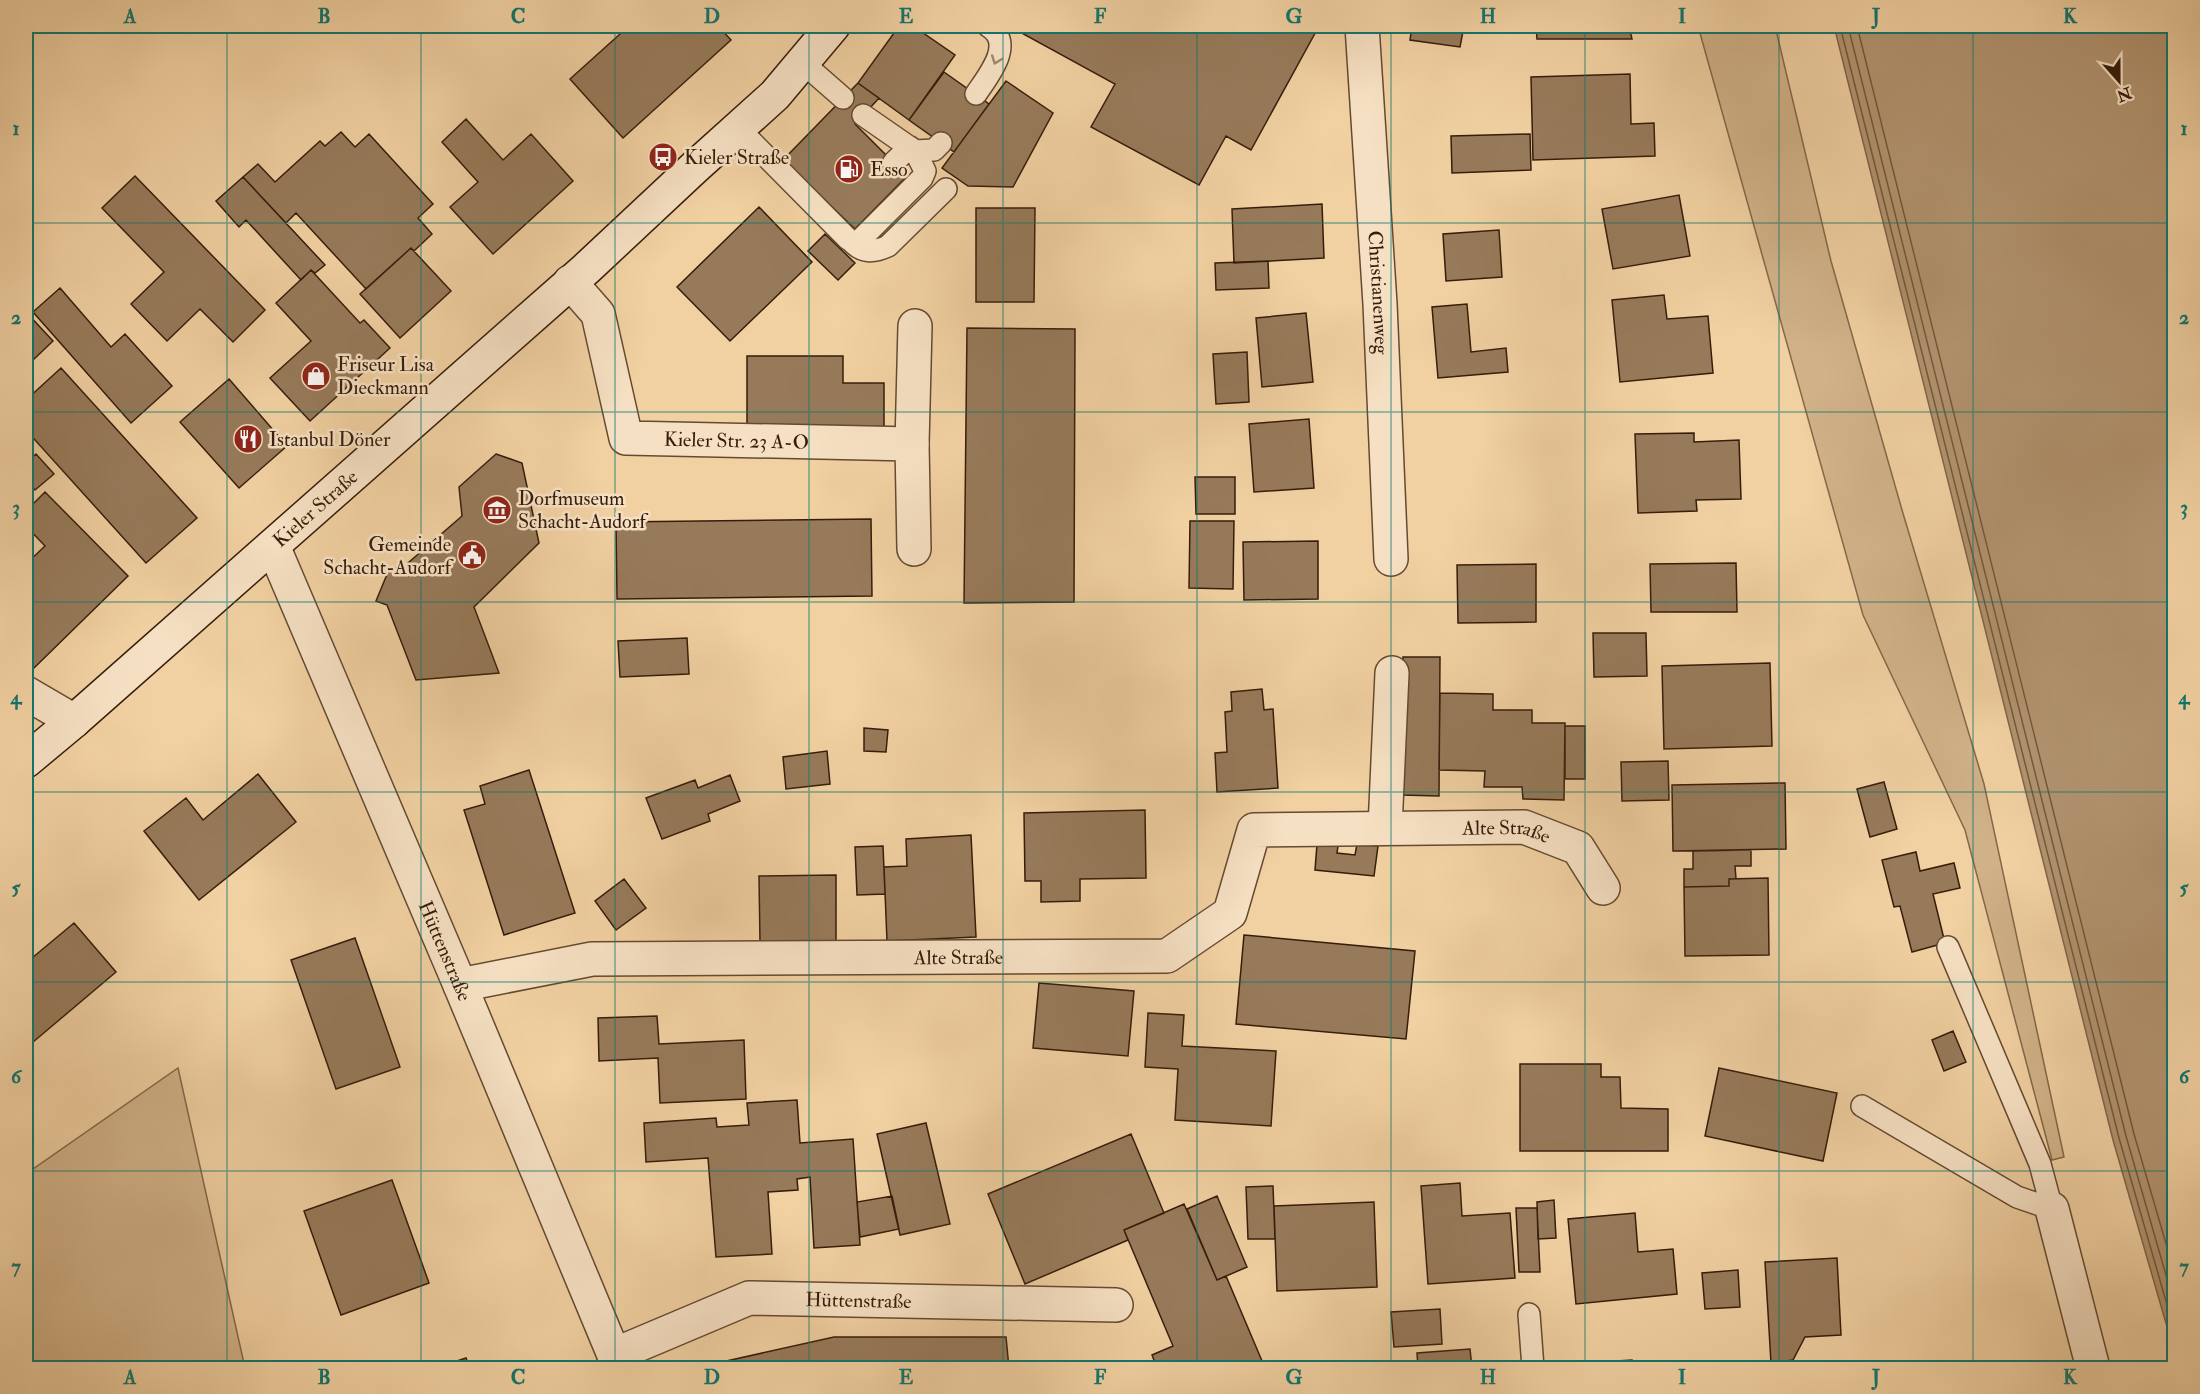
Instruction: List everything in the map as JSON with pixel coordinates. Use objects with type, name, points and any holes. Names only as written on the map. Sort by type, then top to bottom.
[{"type":"street","name":"Kieler Straße","points":[[26,761],[273,546],[738,129],[775,95],[832,26]]},
{"type":"street","name":"Christianenweg","points":[[1362,26],[1380,304],[1391,559]]},
{"type":"street","name":"Kieler Str. 23 A-O","points":[[570,282],[598,314],[626,438],[912,444]]},
{"type":"street","points":[[914,549],[912,444],[915,326]]},
{"type":"street","name":"Hüttenstraße","points":[[273,546],[460,985],[616,1362],[749,1298],[1116,1305]]},
{"type":"street","points":[[1385,828],[1392,673]]},
{"type":"street","points":[[26,693],[74,721]]},
{"type":"street","name":"Alte Straße","points":[[460,985],[592,959],[1167,956],[1230,913],[1254,830],[1524,827],[1578,848],[1603,888]]},
{"type":"street","points":[[2052,1209],[2093,1368]]},
{"type":"lane","points":[[975,94],[997,63],[1000,52],[998,38],[993,29],[988,26]]},
{"type":"lane","points":[[803,63],[843,99]]},
{"type":"lane","points":[[738,129],[818,201],[851,241],[860,240],[922,178],[925,171],[883,137],[934,150],[941,143]]},
{"type":"lane","points":[[1948,947],[2040,1164],[2052,1209]]},
{"type":"lane","points":[[1862,1106],[2017,1197],[2052,1209]]},
{"type":"lane","points":[[1529,1314],[1533,1368]]},
{"type":"shaded area","points":[[1698,26],[1775,26],[1831,261],[1984,784],[2064,1157],[2052,1160],[1965,830],[1863,615]]},
{"type":"shaded area","points":[[178,1068],[245,1368],[26,1368],[26,1174]]},
{"type":"water","points":[[1834,26],[2174,26],[2174,1351],[2113,1140]]},
{"type":"building","points":[[629,26],[718,26],[731,40],[623,138],[570,79]]},
{"type":"building","points":[[899,26],[913,26],[955,55],[909,120],[858,83]]},
{"type":"building","points":[[1009,26],[1319,26],[1251,150],[1226,136],[1199,185],[1091,127],[1115,84]]},
{"type":"building","points":[[1412,26],[1464,26],[1460,47],[1410,40]]},
{"type":"building","points":[[1536,26],[1629,26],[1632,39],[1537,39]]},
{"type":"building","points":[[944,72],[989,104],[954,152],[909,120]]},
{"type":"building","points":[[1630,74],[1631,124],[1654,123],[1655,156],[1533,160],[1531,77]]},
{"type":"building","points":[[1006,81],[1053,113],[1013,187],[968,186],[942,168]]},
{"type":"building","points":[[858,83],[879,98],[855,124],[907,176],[855,229],[783,160]]},
{"type":"building","points":[[466,119],[503,160],[531,134],[573,181],[493,254],[450,207],[478,182],[442,142]]},
{"type":"building","points":[[341,132],[355,147],[369,134],[433,204],[418,218],[432,234],[414,251],[411,248],[366,289],[296,213],[286,223],[243,177],[258,164],[275,182],[320,141],[325,146]]},
{"type":"building","points":[[1530,134],[1531,170],[1452,173],[1451,136]]},
{"type":"building","points":[[135,176],[265,310],[233,342],[200,309],[167,341],[131,304],[164,272],[102,208]]},
{"type":"building","points":[[243,177],[325,265],[315,273],[311,270],[301,280],[246,220],[239,227],[216,201]]},
{"type":"building","points":[[1679,195],[1690,256],[1613,269],[1602,209]]},
{"type":"building","points":[[1322,204],[1324,258],[1234,263],[1232,209]]},
{"type":"building","points":[[759,207],[812,262],[730,341],[677,287]]},
{"type":"building","points":[[976,208],[1035,208],[1034,302],[976,302]]},
{"type":"building","points":[[1499,230],[1502,277],[1446,281],[1443,234]]},
{"type":"building","points":[[825,234],[855,263],[838,280],[808,251]]},
{"type":"building","points":[[411,248],[451,291],[400,338],[360,294]]},
{"type":"building","points":[[1268,261],[1269,288],[1216,290],[1215,263]]},
{"type":"building","points":[[311,270],[360,323],[364,320],[390,348],[310,421],[270,378],[311,341],[276,303]]},
{"type":"building","points":[[60,288],[111,347],[125,334],[172,386],[131,423],[33,312]]},
{"type":"building","points":[[1664,295],[1667,319],[1708,316],[1713,373],[1620,382],[1612,300]]},
{"type":"building","points":[[1467,304],[1471,352],[1506,348],[1508,372],[1438,378],[1432,307]]},
{"type":"building","points":[[26,312],[53,341],[31,362],[26,356]]},
{"type":"building","points":[[1306,313],[1313,382],[1262,387],[1256,318]]},
{"type":"building","points":[[967,328],[1075,329],[1074,602],[964,603]]},
{"type":"building","points":[[1247,352],[1249,402],[1216,404],[1213,354]]},
{"type":"building","points":[[747,356],[843,356],[843,383],[884,383],[884,434],[747,435]]},
{"type":"building","points":[[61,368],[197,518],[146,563],[26,430],[26,400]]},
{"type":"building","points":[[229,379],[287,446],[239,488],[180,422]]},
{"type":"building","points":[[1309,419],[1314,488],[1254,492],[1249,424]]},
{"type":"building","points":[[1694,433],[1694,442],[1739,440],[1741,499],[1696,500],[1697,511],[1638,513],[1635,434]]},
{"type":"building","points":[[36,454],[54,474],[35,490],[26,479],[26,463]]},
{"type":"building","name":"Gemeinde Schacht-Audorf","points":[[496,454],[522,463],[539,543],[474,607],[499,673],[416,680],[387,605],[376,601],[390,567],[401,569],[462,516],[459,487]]},
{"type":"building","points":[[1195,477],[1235,477],[1235,514],[1196,514]]},
{"type":"building","points":[[45,492],[128,576],[34,668],[26,660],[26,564],[45,546],[26,526],[26,511]]},
{"type":"building","points":[[871,519],[872,596],[617,599],[616,522]]},
{"type":"building","points":[[1190,521],[1234,521],[1233,589],[1189,588]]},
{"type":"building","points":[[1318,541],[1318,599],[1244,600],[1243,542]]},
{"type":"building","points":[[1736,563],[1737,612],[1651,612],[1650,564]]},
{"type":"building","points":[[1536,564],[1536,622],[1458,623],[1457,565]]},
{"type":"building","points":[[1593,633],[1646,633],[1647,676],[1594,677]]},
{"type":"building","points":[[687,638],[689,674],[620,677],[618,641]]},
{"type":"building","points":[[1403,657],[1440,657],[1439,796],[1401,795]]},
{"type":"building","points":[[1770,663],[1772,746],[1664,749],[1662,666]]},
{"type":"building","points":[[1262,689],[1264,710],[1273,709],[1278,788],[1217,792],[1215,753],[1227,752],[1225,712],[1232,711],[1231,692]]},
{"type":"building","points":[[1440,693],[1493,694],[1493,710],[1532,710],[1532,723],[1565,723],[1564,800],[1523,799],[1522,787],[1484,787],[1485,771],[1439,770]]},
{"type":"building","points":[[1565,726],[1585,726],[1585,779],[1565,779]]},
{"type":"building","points":[[864,728],[888,730],[886,752],[864,751]]},
{"type":"building","points":[[827,751],[830,784],[786,789],[783,757]]},
{"type":"building","points":[[1668,761],[1669,800],[1622,801],[1621,762]]},
{"type":"building","points":[[529,770],[575,913],[504,935],[464,810],[485,804],[480,786]]},
{"type":"building","points":[[258,774],[296,822],[199,900],[144,831],[186,798],[203,820]]},
{"type":"building","points":[[730,775],[740,801],[708,814],[710,821],[662,839],[646,798],[695,780],[698,788]]},
{"type":"building","points":[[1884,782],[1897,829],[1870,837],[1857,789]]},
{"type":"building","points":[[1785,783],[1786,849],[1673,851],[1672,785]]},
{"type":"building","points":[[1145,810],[1146,878],[1080,879],[1080,901],[1041,902],[1041,881],[1025,881],[1024,813]]},
{"type":"building","points":[[971,835],[976,937],[887,941],[884,867],[907,866],[906,839]]},
{"type":"building","points":[[1317,844],[1338,846],[1337,853],[1355,855],[1357,844],[1378,846],[1374,876],[1315,870]]},
{"type":"building","points":[[883,846],[885,894],[857,895],[855,847]]},
{"type":"building","points":[[1751,850],[1751,866],[1735,866],[1736,879],[1729,879],[1729,886],[1684,887],[1684,869],[1693,869],[1693,851]]},
{"type":"building","points":[[1916,852],[1920,871],[1954,863],[1960,888],[1933,894],[1945,943],[1912,952],[1900,906],[1894,907],[1882,860]]},
{"type":"building","points":[[836,875],[836,942],[760,943],[759,876]]},
{"type":"building","points":[[1768,878],[1769,955],[1685,956],[1684,887],[1729,886],[1729,879]]},
{"type":"building","points":[[624,879],[646,908],[616,930],[595,901]]},
{"type":"building","points":[[74,923],[116,972],[26,1048],[26,963]]},
{"type":"building","points":[[1244,935],[1415,951],[1406,1039],[1236,1024]]},
{"type":"building","points":[[355,938],[400,1067],[336,1089],[291,960]]},
{"type":"building","points":[[1039,983],[1134,991],[1128,1056],[1033,1048]]},
{"type":"building","points":[[1148,1013],[1184,1015],[1182,1046],[1276,1051],[1271,1126],[1175,1120],[1178,1069],[1145,1067]]},
{"type":"building","points":[[657,1016],[659,1044],[744,1040],[746,1099],[660,1103],[658,1058],[599,1061],[598,1018]]},
{"type":"building","points":[[1953,1031],[1966,1062],[1944,1071],[1932,1040]]},
{"type":"building","points":[[1520,1064],[1601,1064],[1601,1077],[1620,1077],[1621,1108],[1668,1109],[1668,1151],[1520,1151]]},
{"type":"building","points":[[1719,1068],[1837,1093],[1823,1161],[1705,1136]]},
{"type":"building","points":[[797,1100],[800,1143],[853,1139],[860,1245],[814,1248],[810,1177],[797,1179],[798,1190],[768,1192],[772,1254],[716,1257],[708,1158],[646,1162],[644,1123],[716,1118],[717,1127],[749,1125],[747,1103]]},
{"type":"building","points":[[926,1123],[950,1224],[900,1235],[877,1134]]},
{"type":"building","points":[[1131,1134],[1164,1213],[1124,1230],[1128,1240],[1025,1284],[988,1194]]},
{"type":"building","points":[[392,1180],[429,1283],[341,1315],[304,1211]]},
{"type":"building","points":[[1460,1183],[1462,1216],[1510,1213],[1515,1278],[1428,1284],[1421,1186]]},
{"type":"building","points":[[1273,1186],[1275,1239],[1248,1239],[1246,1187]]},
{"type":"building","points":[[892,1196],[899,1229],[860,1237],[857,1202]]},
{"type":"building","points":[[1217,1196],[1247,1267],[1217,1280],[1187,1209]]},
{"type":"building","points":[[1554,1200],[1556,1238],[1538,1239],[1537,1202]]},
{"type":"building","points":[[1374,1202],[1377,1287],[1277,1291],[1274,1206]]},
{"type":"building","points":[[1184,1204],[1217,1280],[1226,1276],[1265,1368],[1157,1368],[1152,1355],[1173,1346],[1124,1230]]},
{"type":"building","points":[[1516,1208],[1537,1208],[1540,1272],[1519,1272]]},
{"type":"building","points":[[1635,1213],[1638,1252],[1673,1249],[1677,1294],[1576,1304],[1568,1219]]},
{"type":"building","points":[[1837,1258],[1841,1335],[1805,1337],[1793,1360],[1771,1363],[1765,1262]]},
{"type":"building","points":[[1738,1270],[1740,1307],[1705,1309],[1702,1273]]},
{"type":"building","points":[[1440,1309],[1442,1344],[1394,1347],[1391,1312]]},
{"type":"building","points":[[834,1337],[1006,1337],[1009,1368],[695,1368]]},
{"type":"building","points":[[1470,1349],[1472,1368],[1418,1368],[1417,1353]]},
{"type":"building","points":[[466,1358],[470,1368],[436,1368]]},
{"type":"building","points":[[1632,1360],[1632,1368],[1565,1368],[1565,1364]]},
{"type":"place","name":"Kieler Straße","points":[[663,157]]},
{"type":"place","name":"Esso","points":[[849,169]]},
{"type":"place","name":"Friseur Lisa Dieckmann","points":[[316,376]]},
{"type":"place","name":"Istanbul Döner","points":[[248,439]]},
{"type":"place","name":"Dorfmuseum Schacht-Audorf","points":[[497,510]]},
{"type":"place","name":"Gemeinde Schacht-Audorf","points":[[472,555]]}]
